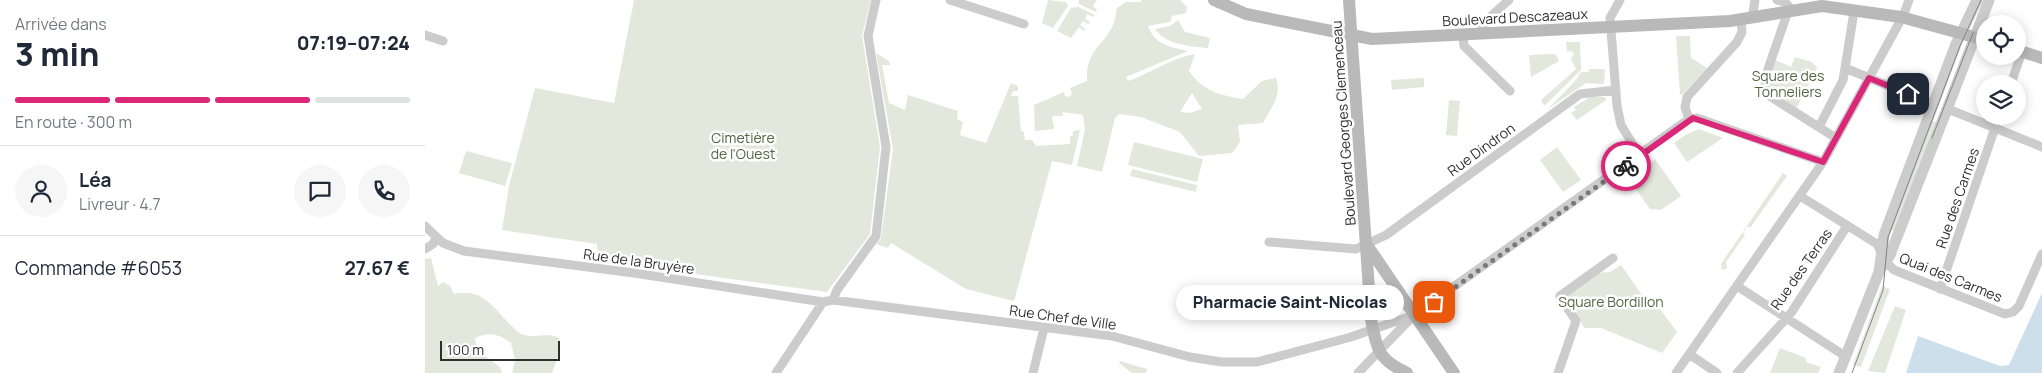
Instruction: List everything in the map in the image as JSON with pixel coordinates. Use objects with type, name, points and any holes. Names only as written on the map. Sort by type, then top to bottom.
[{"type":"main road","name":"Boulevard Descazeaux","points":[[1214,0],[1246,14],[1331,30],[1351,37],[1372,39],[1746,19],[1822,6],[1901,17],[1976,37]]},
{"type":"main road","name":"Boulevard Georges Clemenceau","points":[[1349,0],[1367,244],[1367,270],[1373,329],[1379,351]]},
{"type":"main road","points":[[2026,53],[2042,58]]},
{"type":"main road","points":[[1367,244],[1454,373]]},
{"type":"main road","points":[[1379,351],[1390,365],[1407,373]]},
{"type":"street","points":[[833,300],[837,290],[876,236],[877,230],[886,147],[868,36],[877,0]]},
{"type":"street","points":[[950,0],[1024,24]]},
{"type":"street","points":[[1479,34],[1491,16],[1509,0]]},
{"type":"street","points":[[1620,0],[1610,18],[1618,114],[1621,125],[1640,156]]},
{"type":"street","points":[[1689,119],[1685,107],[1687,96],[1737,42],[1755,0]]},
{"type":"street","points":[[1777,0],[1785,2],[1790,10],[1766,75],[1765,86],[1771,97],[1836,138]]},
{"type":"street","points":[[1676,373],[1823,162],[1909,0]]},
{"type":"street","points":[[1885,264],[1884,236],[1933,104],[1961,33],[1977,0]]},
{"type":"street","points":[[1985,15],[1989,0]]},
{"type":"street","points":[[1819,127],[1843,80],[1853,18]]},
{"type":"street","points":[[1463,35],[1463,43],[1467,48],[1510,91]]},
{"type":"street","points":[[425,36],[443,41]]},
{"type":"street","points":[[1839,373],[1948,109],[1976,47]]},
{"type":"street","points":[[1845,68],[1933,104]]},
{"type":"street","name":"Rue Dindron","points":[[1269,242],[1357,249],[1386,235],[1580,94],[1616,90]]},
{"type":"street","points":[[1948,109],[2042,147]]},
{"type":"street","points":[[1358,373],[1414,315],[1640,156],[1689,119],[1697,118],[1823,162]]},
{"type":"street","name":"Rue des Carmes","points":[[1940,289],[1996,125]]},
{"type":"street","name":"Quai des Carmes","points":[[1800,196],[1877,244],[1885,264],[1940,289],[2009,314],[2019,306],[2042,254]]},
{"type":"street","points":[[425,226],[439,240],[425,249]]},
{"type":"street","name":"Rue des Terras","points":[[1737,373],[1786,317],[1847,226]]},
{"type":"street","name":"Rue de la Bruyère","points":[[439,240],[464,251],[661,277],[823,302],[833,300]]},
{"type":"street","points":[[1558,373],[1576,321],[1560,296],[1613,258]]},
{"type":"street","points":[[1737,286],[1845,356]]},
{"type":"street","name":"Rue Chef de Ville","points":[[833,300],[1112,336],[1207,360],[1252,363],[1373,329],[1414,315]]},
{"type":"street","points":[[776,373],[823,302]]},
{"type":"street","points":[[1033,373],[1044,328]]},
{"type":"street","points":[[1689,354],[1717,373]]},
{"type":"green space","name":"Cimetière de l'Ouest","points":[[634,0],[871,0],[862,36],[880,147],[870,234],[827,292],[607,262],[597,249],[597,244],[502,230],[509,186],[535,88],[614,103]]},
{"type":"green space","points":[[1048,0],[1066,2],[1068,6],[1053,28],[1042,23]]},
{"type":"green space","points":[[1079,0],[1097,0],[1093,6],[1097,10],[1096,12],[1079,4]]},
{"type":"green space","points":[[1141,0],[1180,0],[1187,7],[1186,13],[1172,16],[1170,22],[1148,26],[1159,41],[1188,51],[1126,77],[1128,81],[1169,62],[1195,54],[1189,71],[1206,88],[1219,94],[1243,99],[1262,81],[1276,78],[1277,96],[1263,123],[1238,125],[1240,142],[1232,153],[1199,156],[1180,132],[1141,117],[1119,114],[1115,118],[1102,172],[1077,166],[1085,129],[1083,115],[1062,112],[1063,116],[1052,116],[1054,129],[1035,131],[1034,105],[1064,92],[1065,96],[1070,97],[1072,93],[1070,88],[1087,81],[1087,71],[1091,56],[1112,27],[1117,8],[1126,2],[1141,2]],"holes":[[[1192,93],[1202,109],[1190,113],[1180,112]]]},
{"type":"green space","points":[[1078,7],[1095,15],[1093,17],[1087,14],[1085,19],[1090,22],[1089,24],[1083,21],[1080,25],[1085,29],[1084,31],[1079,27],[1071,38],[1057,31],[1071,8]]},
{"type":"green space","points":[[1178,20],[1185,32],[1210,38],[1208,48],[1172,42],[1155,29],[1170,26]]},
{"type":"green space","points":[[1676,36],[1690,36],[1691,58],[1707,68],[1682,95],[1680,94]]},
{"type":"green space","points":[[1566,42],[1580,42],[1581,70],[1544,106],[1541,100],[1576,69],[1571,59],[1574,54],[1571,51],[1567,52]]},
{"type":"green space","points":[[876,53],[889,61],[890,65],[882,65],[889,103],[905,110],[908,95],[958,111],[957,119],[963,122],[960,135],[986,143],[1011,83],[1018,86],[1018,91],[1013,91],[1011,96],[1018,96],[1021,131],[1024,132],[1025,140],[1032,140],[1036,146],[1070,144],[1070,136],[1073,136],[1073,131],[1080,130],[1072,165],[1052,161],[1014,301],[966,289],[891,243],[888,248],[876,244],[881,238],[893,149]]},
{"type":"green space","points":[[1556,54],[1559,61],[1531,77],[1529,55]]},
{"type":"green space","name":"Square des Tonneliers","points":[[1795,57],[1812,62],[1817,68],[1796,109],[1778,98],[1768,83],[1775,60],[1791,67]]},
{"type":"green space","points":[[1589,69],[1605,69],[1604,84],[1586,83],[1548,109],[1576,80],[1581,72],[1589,72]]},
{"type":"green space","points":[[1424,78],[1424,87],[1392,90],[1391,80]]},
{"type":"green space","points":[[1590,97],[1605,97],[1606,100],[1577,120],[1571,113],[1576,110],[1574,107]]},
{"type":"green space","points":[[1449,100],[1460,101],[1457,136],[1446,135]]},
{"type":"green space","points":[[1929,120],[1940,124],[1896,232],[1889,228]]},
{"type":"green space","points":[[1699,129],[1723,138],[1687,162],[1674,143],[1687,134]]},
{"type":"green space","points":[[1134,142],[1203,159],[1197,182],[1128,165]]},
{"type":"green space","points":[[1557,147],[1581,180],[1563,192],[1540,160]]},
{"type":"green space","points":[[466,151],[512,163],[505,186],[459,173]]},
{"type":"green space","points":[[1655,159],[1681,196],[1661,210],[1650,209],[1628,178]]},
{"type":"green space","points":[[1132,169],[1197,185],[1196,192],[1130,176]]},
{"type":"green space","points":[[1783,173],[1787,176],[1750,228],[1748,226],[1743,233],[1745,235],[1726,262],[1727,268],[1722,270],[1721,264]]},
{"type":"green space","points":[[431,258],[438,286],[443,282],[450,286],[454,294],[475,294],[483,298],[522,335],[549,335],[559,338],[559,354],[552,373],[512,373],[515,360],[511,343],[503,337],[489,334],[475,338],[477,350],[500,367],[502,373],[425,373],[425,259]]},
{"type":"green space","name":"Square Bordillon","points":[[1621,265],[1649,305],[1654,301],[1677,332],[1662,353],[1601,328],[1584,328],[1567,294],[1596,273],[1610,272]]},
{"type":"green space","points":[[1882,286],[1890,289],[1861,367],[1853,365]]},
{"type":"green space","points":[[1895,306],[1906,310],[1885,373],[1868,371]]},
{"type":"green space","points":[[1780,348],[1806,358],[1806,362],[1821,367],[1818,373],[1770,373]]},
{"type":"green space","points":[[1120,361],[1147,369],[1146,373],[1132,373],[1119,363]]},
{"type":"water","points":[[2042,293],[2042,373],[1906,373],[1918,336],[2000,366],[2009,365]]},
{"type":"tram line","points":[[1852,373],[1883,290],[1888,237],[1960,46],[1981,0]]},
{"type":"tram line","points":[[1932,138],[1973,33]]},
{"type":"way so far","points":[[1434,302],[1626,166]]},
{"type":"place","name":"Pharmacie Saint-Nicolas","points":[[1434,302]]},
{"type":"route","points":[[1626,166],[1686,121],[1693,118],[1823,162],[1869,78],[1908,94]]}]
